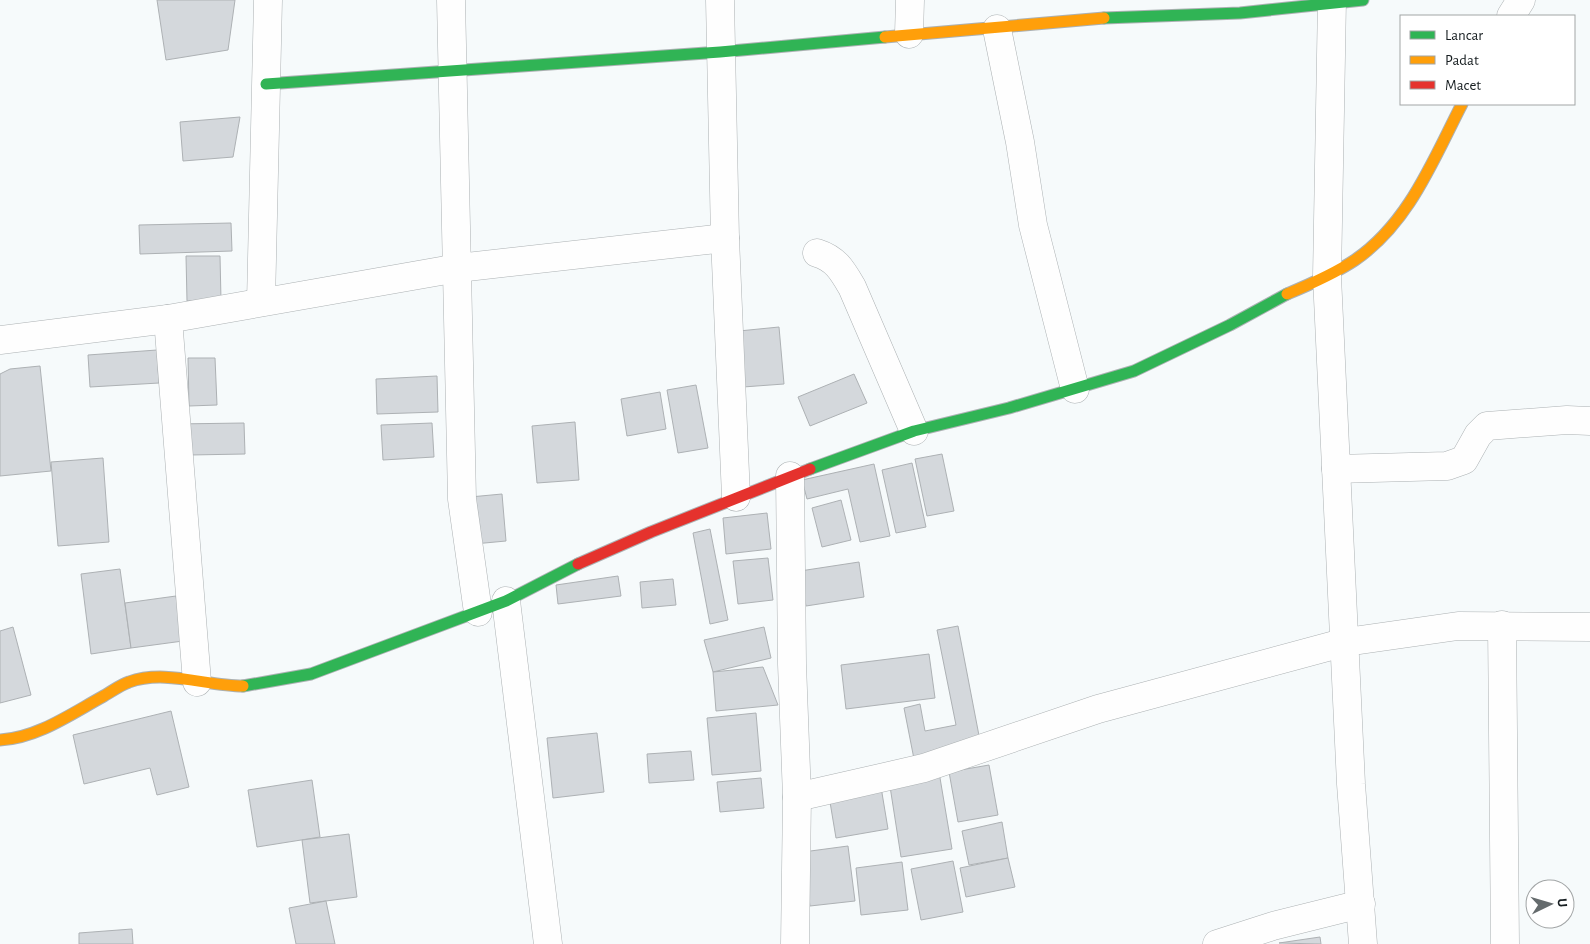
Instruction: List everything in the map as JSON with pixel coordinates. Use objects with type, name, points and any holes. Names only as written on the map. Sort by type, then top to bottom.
[{"type":"street","points":[[261,302],[268,0]]},
{"type":"street","points":[[451,0],[462,499],[478,612]]},
{"type":"street","points":[[720,0],[725,238],[736,497]]},
{"type":"street","points":[[909,34],[910,0]]},
{"type":"street","points":[[266,84],[720,52],[1118,17],[1240,13],[1332,1],[1363,0]]},
{"type":"street","points":[[1512,15],[1520,0]]},
{"type":"street","points":[[1332,1],[1327,277],[1346,642],[1351,784],[1363,944]]},
{"type":"street","points":[[997,29],[1020,142],[1033,225],[1075,389]]},
{"type":"street","points":[[0,740],[15,739],[57,722],[128,682],[144,678],[164,677],[224,686],[248,686],[311,674],[506,601],[569,568],[790,476],[914,431],[1075,389],[1134,371],[1230,325],[1280,296],[1327,277],[1356,259],[1380,239],[1403,212],[1418,190],[1461,105]]},
{"type":"street","points":[[0,340],[168,320],[458,268],[725,238]]},
{"type":"street","points":[[818,253],[832,258],[852,287],[914,431]]},
{"type":"street","points":[[168,320],[197,682]]},
{"type":"street","points":[[1336,469],[1447,466],[1464,460],[1478,435],[1487,426],[1567,420],[1590,421]]},
{"type":"street","points":[[790,476],[792,664],[797,797],[795,944]]},
{"type":"street","points":[[506,601],[548,944]]},
{"type":"street","points":[[797,797],[924,768],[1098,709],[1346,642],[1458,626],[1502,625],[1590,634]]},
{"type":"street","points":[[1502,625],[1505,944]]},
{"type":"street","points":[[1217,944],[1273,926],[1361,904]]},
{"type":"building","points":[[157,0],[235,0],[228,50],[166,60]]},
{"type":"building","points":[[240,117],[233,157],[183,161],[180,122]]},
{"type":"building","points":[[231,223],[232,251],[140,254],[139,225]]},
{"type":"building","points":[[186,256],[220,256],[221,300],[187,301]]},
{"type":"building","points":[[779,327],[784,384],[743,387],[739,331]]},
{"type":"building","points":[[157,350],[159,383],[90,387],[88,355]]},
{"type":"building","points":[[188,358],[215,358],[217,405],[189,406]]},
{"type":"building","points":[[40,366],[51,471],[0,476],[0,374],[10,369]]},
{"type":"building","points":[[854,374],[867,403],[810,426],[798,397]]},
{"type":"building","points":[[437,376],[438,412],[377,414],[376,379]]},
{"type":"building","points":[[696,385],[708,448],[678,453],[667,390]]},
{"type":"building","points":[[660,392],[666,429],[627,436],[621,399]]},
{"type":"building","points":[[575,422],[579,480],[537,483],[532,426]]},
{"type":"building","points":[[244,423],[245,454],[190,455],[175,424]]},
{"type":"building","points":[[432,423],[434,457],[383,460],[381,425]]},
{"type":"building","points":[[942,454],[954,511],[927,516],[915,459]]},
{"type":"building","points":[[103,458],[109,542],[58,546],[51,462]]},
{"type":"building","points":[[912,463],[926,527],[896,533],[882,470]]},
{"type":"building","points":[[874,464],[890,536],[860,542],[848,489],[807,499],[802,480]]},
{"type":"building","points":[[502,494],[506,541],[474,544],[470,497]]},
{"type":"building","points":[[841,500],[851,540],[822,547],[812,508]]},
{"type":"building","points":[[767,513],[771,549],[726,554],[723,518]]},
{"type":"building","points":[[710,529],[728,620],[710,624],[693,533]]},
{"type":"building","points":[[768,558],[773,600],[738,604],[733,561]]},
{"type":"building","points":[[859,562],[864,597],[806,606],[800,571]]},
{"type":"building","points":[[120,569],[131,648],[91,654],[81,574]]},
{"type":"building","points":[[618,576],[621,596],[558,604],[556,585]]},
{"type":"building","points":[[673,579],[676,605],[642,608],[640,582]]},
{"type":"building","points":[[176,596],[183,641],[131,648],[125,603]]},
{"type":"building","points":[[958,626],[981,746],[914,759],[904,708],[920,704],[925,731],[956,725],[937,630]]},
{"type":"building","points":[[13,627],[31,695],[0,703],[0,631]]},
{"type":"building","points":[[764,627],[771,658],[713,672],[704,640]]},
{"type":"building","points":[[929,654],[935,698],[846,709],[841,665]]},
{"type":"building","points":[[763,667],[778,705],[716,711],[713,672]]},
{"type":"building","points":[[171,711],[189,787],[157,795],[150,768],[84,784],[73,735]]},
{"type":"building","points":[[756,713],[761,771],[712,775],[707,718]]},
{"type":"building","points":[[597,733],[604,792],[553,798],[547,738]]},
{"type":"building","points":[[691,751],[694,780],[649,783],[647,754]]},
{"type":"building","points":[[989,765],[998,815],[958,822],[949,772]]},
{"type":"building","points":[[939,772],[952,849],[901,857],[889,780]]},
{"type":"building","points":[[761,778],[764,808],[720,812],[717,782]]},
{"type":"building","points":[[312,780],[320,837],[257,847],[248,790]]},
{"type":"building","points":[[881,787],[888,829],[836,838],[829,796]]},
{"type":"building","points":[[1002,822],[1008,858],[969,865],[962,831]]},
{"type":"building","points":[[349,834],[357,897],[310,903],[302,840]]},
{"type":"building","points":[[848,846],[855,901],[810,906],[803,852]]},
{"type":"building","points":[[1008,858],[1015,887],[966,897],[960,868]]},
{"type":"building","points":[[953,861],[963,912],[921,920],[911,869]]},
{"type":"building","points":[[902,862],[908,910],[861,915],[856,868]]},
{"type":"building","points":[[326,901],[335,944],[296,944],[289,908]]},
{"type":"building","points":[[132,929],[133,944],[79,944],[79,933]]},
{"type":"building","points":[[1320,937],[1321,944],[1279,943]]},
{"type":"traffic: fast","points":[[1104,18],[1240,13],[1363,0]]},
{"type":"traffic: fast","points":[[266,84],[720,52],[885,37]]},
{"type":"traffic: fast","points":[[810,469],[914,431],[1009,408],[1134,371],[1230,325],[1287,294]]},
{"type":"traffic: fast","points":[[243,686],[311,674],[506,601],[578,564]]},
{"type":"traffic: slow","points":[[885,37],[1104,18]]},
{"type":"traffic: slow","points":[[1287,294],[1314,283],[1355,260],[1374,245],[1390,228],[1418,189],[1462,105]]},
{"type":"traffic: slow","points":[[0,740],[27,735],[40,730],[66,718],[122,685],[143,678],[171,678],[243,686]]},
{"type":"traffic: jam","points":[[578,564],[651,532],[810,469]]}]
